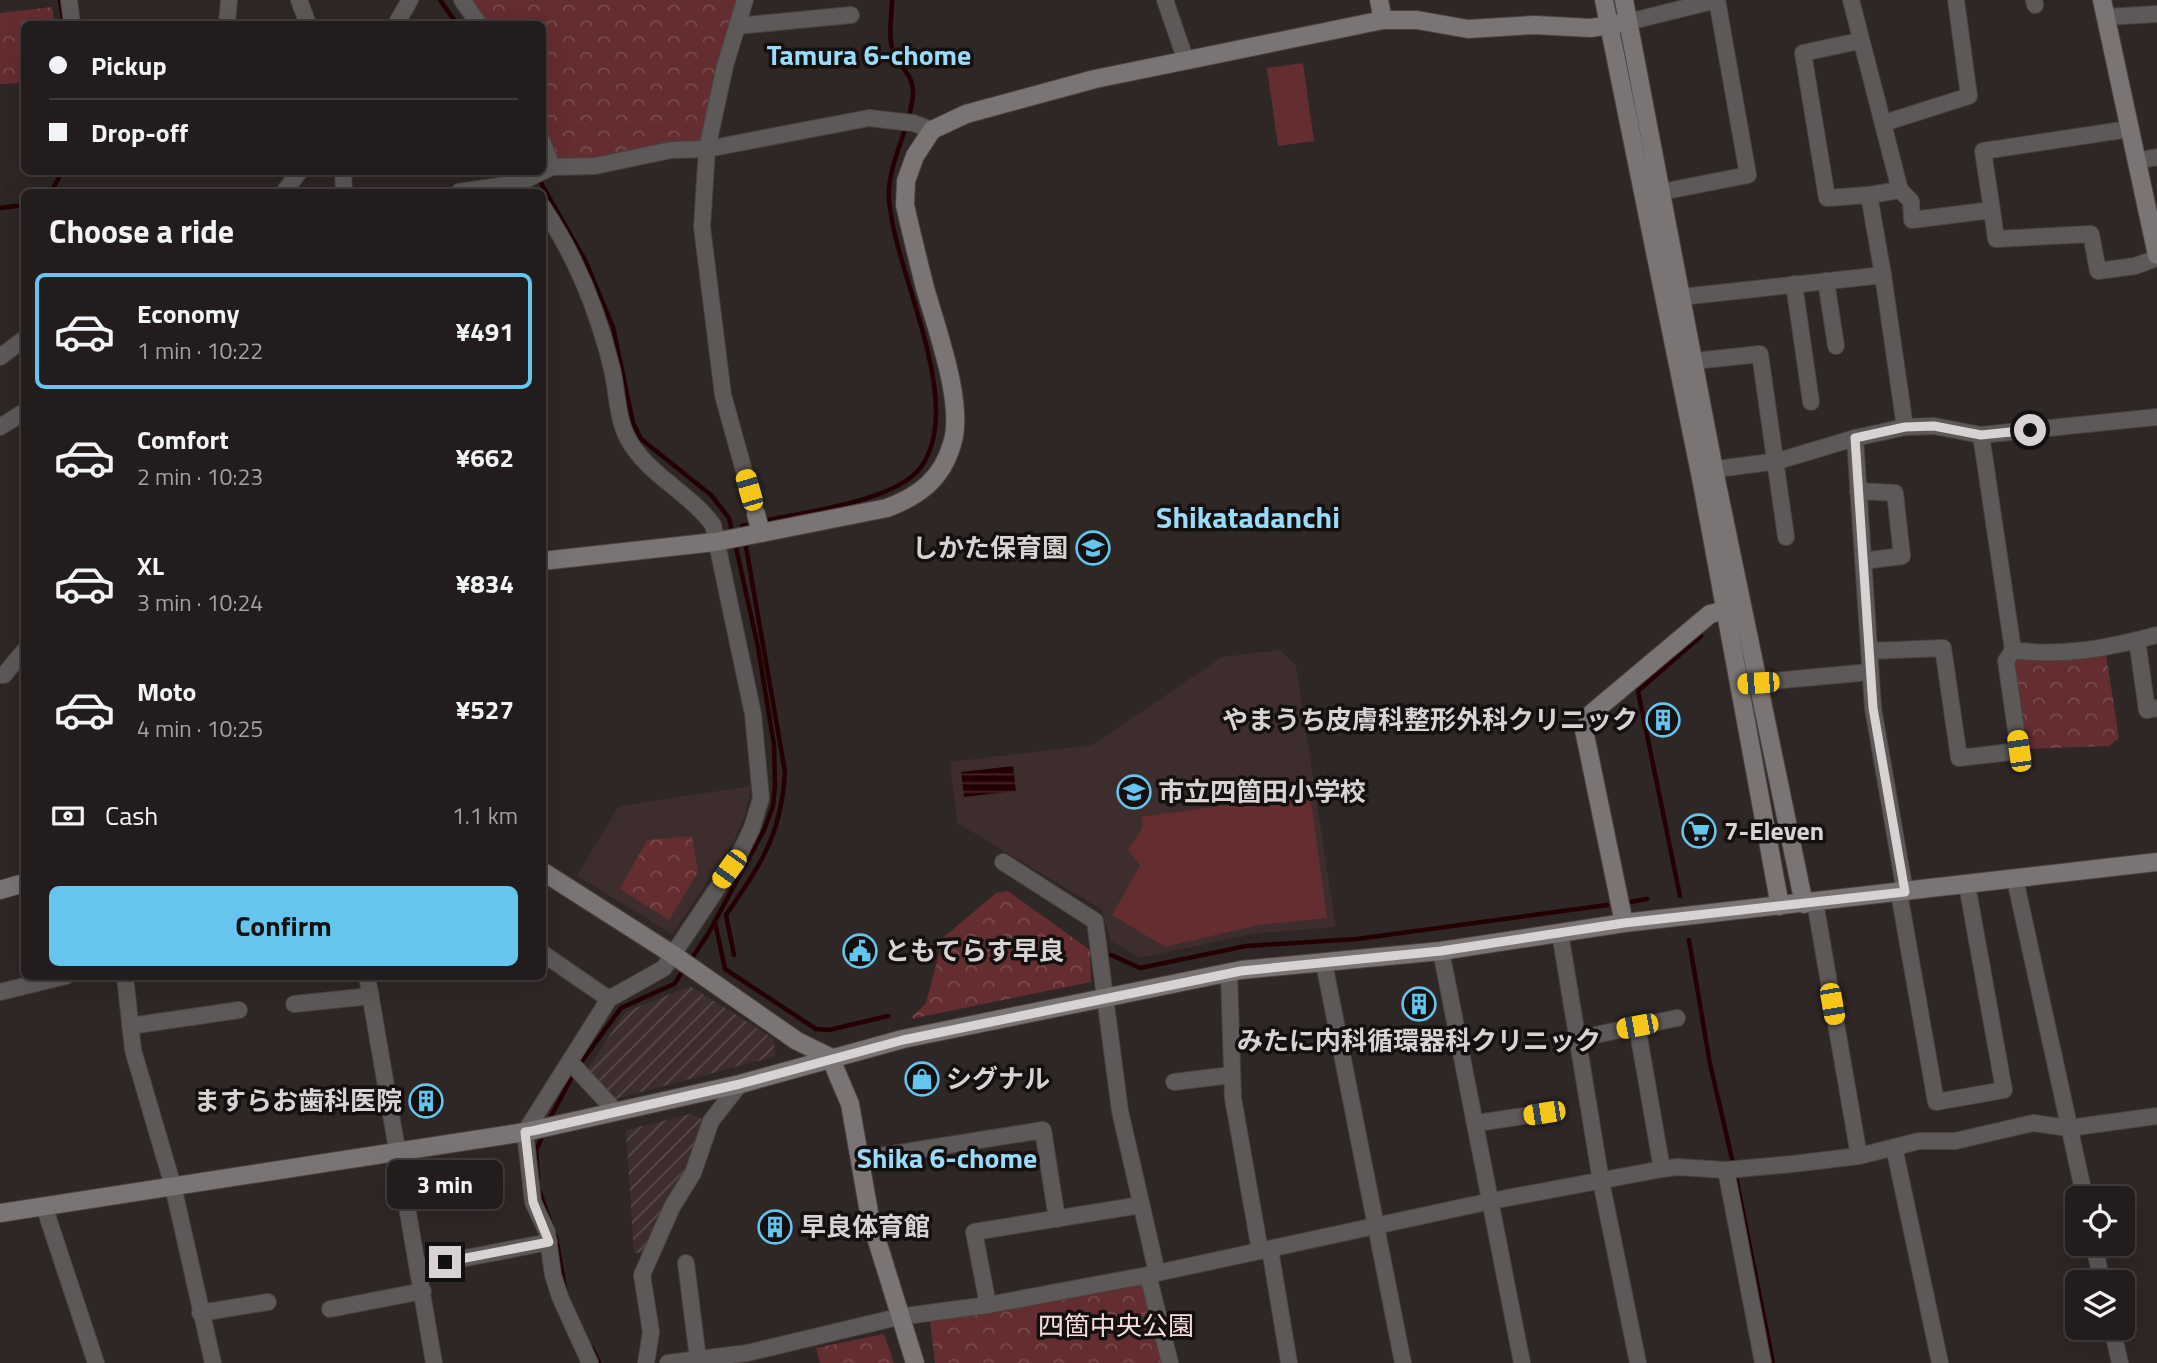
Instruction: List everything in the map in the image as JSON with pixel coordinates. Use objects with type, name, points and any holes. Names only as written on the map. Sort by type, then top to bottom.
[{"type":"street","points":[[69,0],[72,21]]},
{"type":"street","points":[[228,21],[229,0]]},
{"type":"street","points":[[299,0],[307,21]]},
{"type":"street","points":[[398,21],[410,0]]},
{"type":"street","points":[[462,0],[477,21]]},
{"type":"street","points":[[745,0],[707,149],[702,227],[723,396],[756,514],[754,534]]},
{"type":"street","points":[[1165,0],[1186,61]]},
{"type":"street","points":[[1379,0],[1383,19]]},
{"type":"street","points":[[1604,0],[1642,195],[1707,470],[1749,683],[1780,906]]},
{"type":"street","points":[[1624,0],[1694,361],[1726,610],[1749,683],[1809,903],[1859,1156]]},
{"type":"street","points":[[546,561],[720,541],[887,508],[911,499],[932,483],[953,442],[954,415],[949,375],[905,205],[906,181],[915,156],[932,130],[967,114],[1095,79],[1383,19],[1417,20],[1468,29],[1534,25],[1609,26],[1717,0],[1748,176],[1642,195]]},
{"type":"street","points":[[1851,0],[1859,41],[1884,123],[1900,190],[1911,201],[1912,220],[1992,210]]},
{"type":"street","points":[[1884,123],[1969,96],[1956,0]]},
{"type":"street","points":[[2129,129],[1983,151],[1996,239],[2091,234],[2098,271],[2136,266],[2157,256],[2104,9],[2157,14]]},
{"type":"street","points":[[737,26],[850,15]]},
{"type":"street","points":[[1859,41],[1803,53],[1827,198],[1900,190]]},
{"type":"street","points":[[546,171],[595,166],[671,150],[707,149],[869,118],[906,122],[932,130]]},
{"type":"street","points":[[546,157],[549,169]]},
{"type":"street","points":[[2136,161],[2157,157]]},
{"type":"street","points":[[482,189],[529,183]]},
{"type":"street","points":[[1869,195],[1905,427]]},
{"type":"street","points":[[546,212],[564,239],[595,313],[626,436],[641,458],[704,512],[720,541],[753,714],[761,797],[738,857],[677,957],[664,968],[609,999],[575,1067],[529,1132],[533,1202],[549,1242],[560,1297],[590,1363]]},
{"type":"street","points":[[1681,297],[1883,275]]},
{"type":"street","points":[[1826,281],[1836,346]]},
{"type":"street","points":[[1794,284],[1811,402]]},
{"type":"street","points":[[0,357],[21,341]]},
{"type":"street","points":[[1694,361],[1760,354],[1786,537]]},
{"type":"street","points":[[0,427],[21,414]]},
{"type":"street","points":[[1707,470],[1777,461],[1855,438],[1905,427],[1934,426],[1981,435],[2157,417]]},
{"type":"street","points":[[1869,651],[1943,648],[1959,758],[2019,751],[2006,661],[2013,650],[1981,435]]},
{"type":"street","points":[[1855,438],[1873,708],[1936,1102],[2004,1090],[1968,885]]},
{"type":"street","points":[[1858,491],[1895,493],[1902,556],[1863,561]]},
{"type":"street","points":[[1624,923],[1584,730],[1592,713],[1710,614],[1726,610]]},
{"type":"street","points":[[2013,650],[2033,653],[2097,650],[2157,635]]},
{"type":"street","points":[[2137,640],[2147,710],[2157,708]]},
{"type":"street","points":[[0,675],[4,675],[21,655]]},
{"type":"street","points":[[1749,683],[1870,672]]},
{"type":"street","points":[[1003,862],[1095,921],[1120,1111],[1141,1205],[1170,1363]]},
{"type":"street","points":[[0,1213],[529,1132],[740,1084],[903,1040],[1229,974],[1441,951],[1624,923],[2157,862]]},
{"type":"street","points":[[546,875],[699,971],[797,1041],[830,1058],[850,1104],[870,1218],[898,1317],[915,1363]]},
{"type":"street","points":[[2015,879],[2081,1186]]},
{"type":"street","points":[[0,890],[21,884]]},
{"type":"street","points":[[1560,933],[1601,1181],[1638,1363]]},
{"type":"street","points":[[1441,951],[1477,1123],[1522,1363]]},
{"type":"street","points":[[546,956],[609,999]]},
{"type":"street","points":[[1324,963],[1403,1363]]},
{"type":"street","points":[[1229,974],[1233,1098],[1289,1363]]},
{"type":"street","points":[[0,992],[50,980]]},
{"type":"street","points":[[125,980],[133,1050],[173,1186],[213,1363]]},
{"type":"street","points":[[368,980],[434,1363]]},
{"type":"street","points":[[294,1004],[371,996]]},
{"type":"street","points":[[131,1027],[239,1010]]},
{"type":"street","points":[[1576,1039],[1677,1018]]},
{"type":"street","points":[[1637,1026],[1662,1169]]},
{"type":"street","points":[[575,1067],[610,1105],[612,1113]]},
{"type":"street","points":[[1174,1082],[1231,1075]]},
{"type":"street","points":[[646,1363],[651,1332],[642,1275],[672,1207],[693,1172],[711,1121],[740,1084]]},
{"type":"street","points":[[1477,1123],[1544,1113]]},
{"type":"street","points":[[668,1363],[747,1353],[898,1317],[988,1305],[1153,1274],[1491,1201],[1662,1169],[1677,1167],[1726,1170],[1859,1156],[1919,1141],[1955,1141],[2033,1123],[2069,1128],[2157,1116]]},
{"type":"street","points":[[861,1159],[1043,1130],[1057,1219]]},
{"type":"street","points":[[1895,1147],[1941,1363]]},
{"type":"street","points":[[1726,1170],[1763,1363]]},
{"type":"street","points":[[988,1305],[974,1232],[1141,1205]]},
{"type":"street","points":[[44,1206],[96,1363]]},
{"type":"street","points":[[419,1266],[549,1242]]},
{"type":"street","points":[[685,1263],[698,1359]]},
{"type":"street","points":[[330,1309],[423,1291]]},
{"type":"street","points":[[200,1313],[268,1302]]},
{"type":"street","points":[[2115,1340],[2120,1363]]},
{"type":"shaded area","name":"市立四箇田小学校","points":[[1280,650],[1296,665],[1336,927],[1252,934],[1140,958],[1111,941],[1101,909],[957,823],[950,762],[1092,745],[1222,657]]},
{"type":"shaded area","points":[[1013,766],[1016,791],[964,797],[961,772]]},
{"type":"shaded area","points":[[751,786],[745,816],[733,843],[672,934],[577,876],[619,806]]},
{"type":"shaded area","points":[[690,986],[773,1038],[776,1056],[615,1099],[587,1070],[625,1012]]},
{"type":"shaded area","points":[[690,1114],[704,1120],[688,1169],[646,1253],[634,1253],[626,1130]]},
{"type":"green space","points":[[467,0],[740,0],[702,143],[593,162],[556,162],[546,134],[546,21],[483,21]]},
{"type":"green space","points":[[52,7],[54,21],[21,21],[21,83],[0,84],[0,13]]},
{"type":"green space","points":[[1303,63],[1314,141],[1278,146],[1267,68]]},
{"type":"green space","points":[[2106,654],[2119,738],[2109,746],[2027,749],[2014,662],[2022,657]]},
{"type":"green space","points":[[1310,793],[1327,918],[1258,925],[1165,947],[1112,915],[1140,865],[1128,850],[1143,827],[1141,817]]},
{"type":"green space","points":[[692,836],[698,872],[669,920],[620,889],[647,840]]},
{"type":"green space","points":[[1008,891],[1090,950],[1091,982],[910,1019],[926,1003],[943,938],[996,893]]},
{"type":"green space","name":"四箇中央公園","points":[[1144,1283],[1164,1363],[935,1363],[930,1321]]},
{"type":"green space","points":[[884,1334],[894,1363],[820,1363],[816,1348]]},
{"type":"waterway","points":[[60,0],[64,21]]},
{"type":"waterway","points":[[440,0],[455,21]]},
{"type":"waterway","points":[[763,521],[825,509],[892,489],[909,479],[921,467],[933,440],[936,408],[932,373],[924,335],[893,228],[889,198],[891,172],[908,121],[913,95],[909,76],[892,48],[892,0]]},
{"type":"waterway","points":[[53,189],[60,175]]},
{"type":"waterway","points":[[537,176],[544,189]]},
{"type":"waterway","points":[[546,192],[586,262],[613,327],[633,423],[641,439],[711,495],[729,518],[733,535]]},
{"type":"waterway","points":[[0,208],[21,205]]},
{"type":"waterway","points":[[744,533],[742,526],[755,523]]},
{"type":"waterway","points":[[734,955],[726,915],[759,864],[774,832],[785,772],[745,541]]},
{"type":"waterway","points":[[690,961],[708,934],[764,830],[773,806],[774,745],[758,647],[735,543]]},
{"type":"waterway","points":[[1680,896],[1638,691],[1701,636]]},
{"type":"waterway","points":[[1630,902],[1647,899]]},
{"type":"waterway","points":[[1111,955],[1140,968],[1246,946],[1357,939],[1607,905]]},
{"type":"waterway","points":[[715,922],[725,969],[816,1029],[829,1030],[888,1016]]},
{"type":"waterway","points":[[1689,940],[1710,1064],[1733,1163]]},
{"type":"waterway","points":[[579,1065],[621,1008],[674,984],[685,968]]},
{"type":"waterway","points":[[549,1120],[574,1073]]},
{"type":"waterway","points":[[538,1181],[536,1151],[544,1132]]},
{"type":"waterway","points":[[1736,1177],[1773,1363]]},
{"type":"waterway","points":[[539,1190],[556,1238],[565,1289]]},
{"type":"waterway","points":[[592,1348],[599,1363]]},
{"type":"place","name":"しかた保育園","points":[[1093,548]]},
{"type":"place","name":"やまうち皮膚科整形外科クリニック","points":[[1663,720]]},
{"type":"place","name":"市立四箇田小学校","points":[[1134,792]]},
{"type":"place","name":"7-Eleven","points":[[1699,831]]},
{"type":"place","name":"ともてらす早良","points":[[860,951]]},
{"type":"place","name":"みたに内科循環器科クリニック","points":[[1419,1004]]},
{"type":"place","name":"シグナル","points":[[922,1079]]},
{"type":"place","name":"ますらお歯科医院","points":[[426,1101]]},
{"type":"place","name":"早良体育館","points":[[775,1227]]},
{"type":"district","name":"Tamura 6-chome","points":[[869,55]]},
{"type":"district","name":"Shikatadanchi","points":[[1248,518]]},
{"type":"district","name":"Shika 6-chome","points":[[947,1158]]},
{"type":"route","points":[[445,1262],[549,1242],[533,1202],[525,1132],[740,1084],[903,1040],[1241,971],[1349,962],[1624,923],[1905,892],[1873,708],[1855,438],[1905,427],[1934,426],[1981,435],[2030,430]]}]
